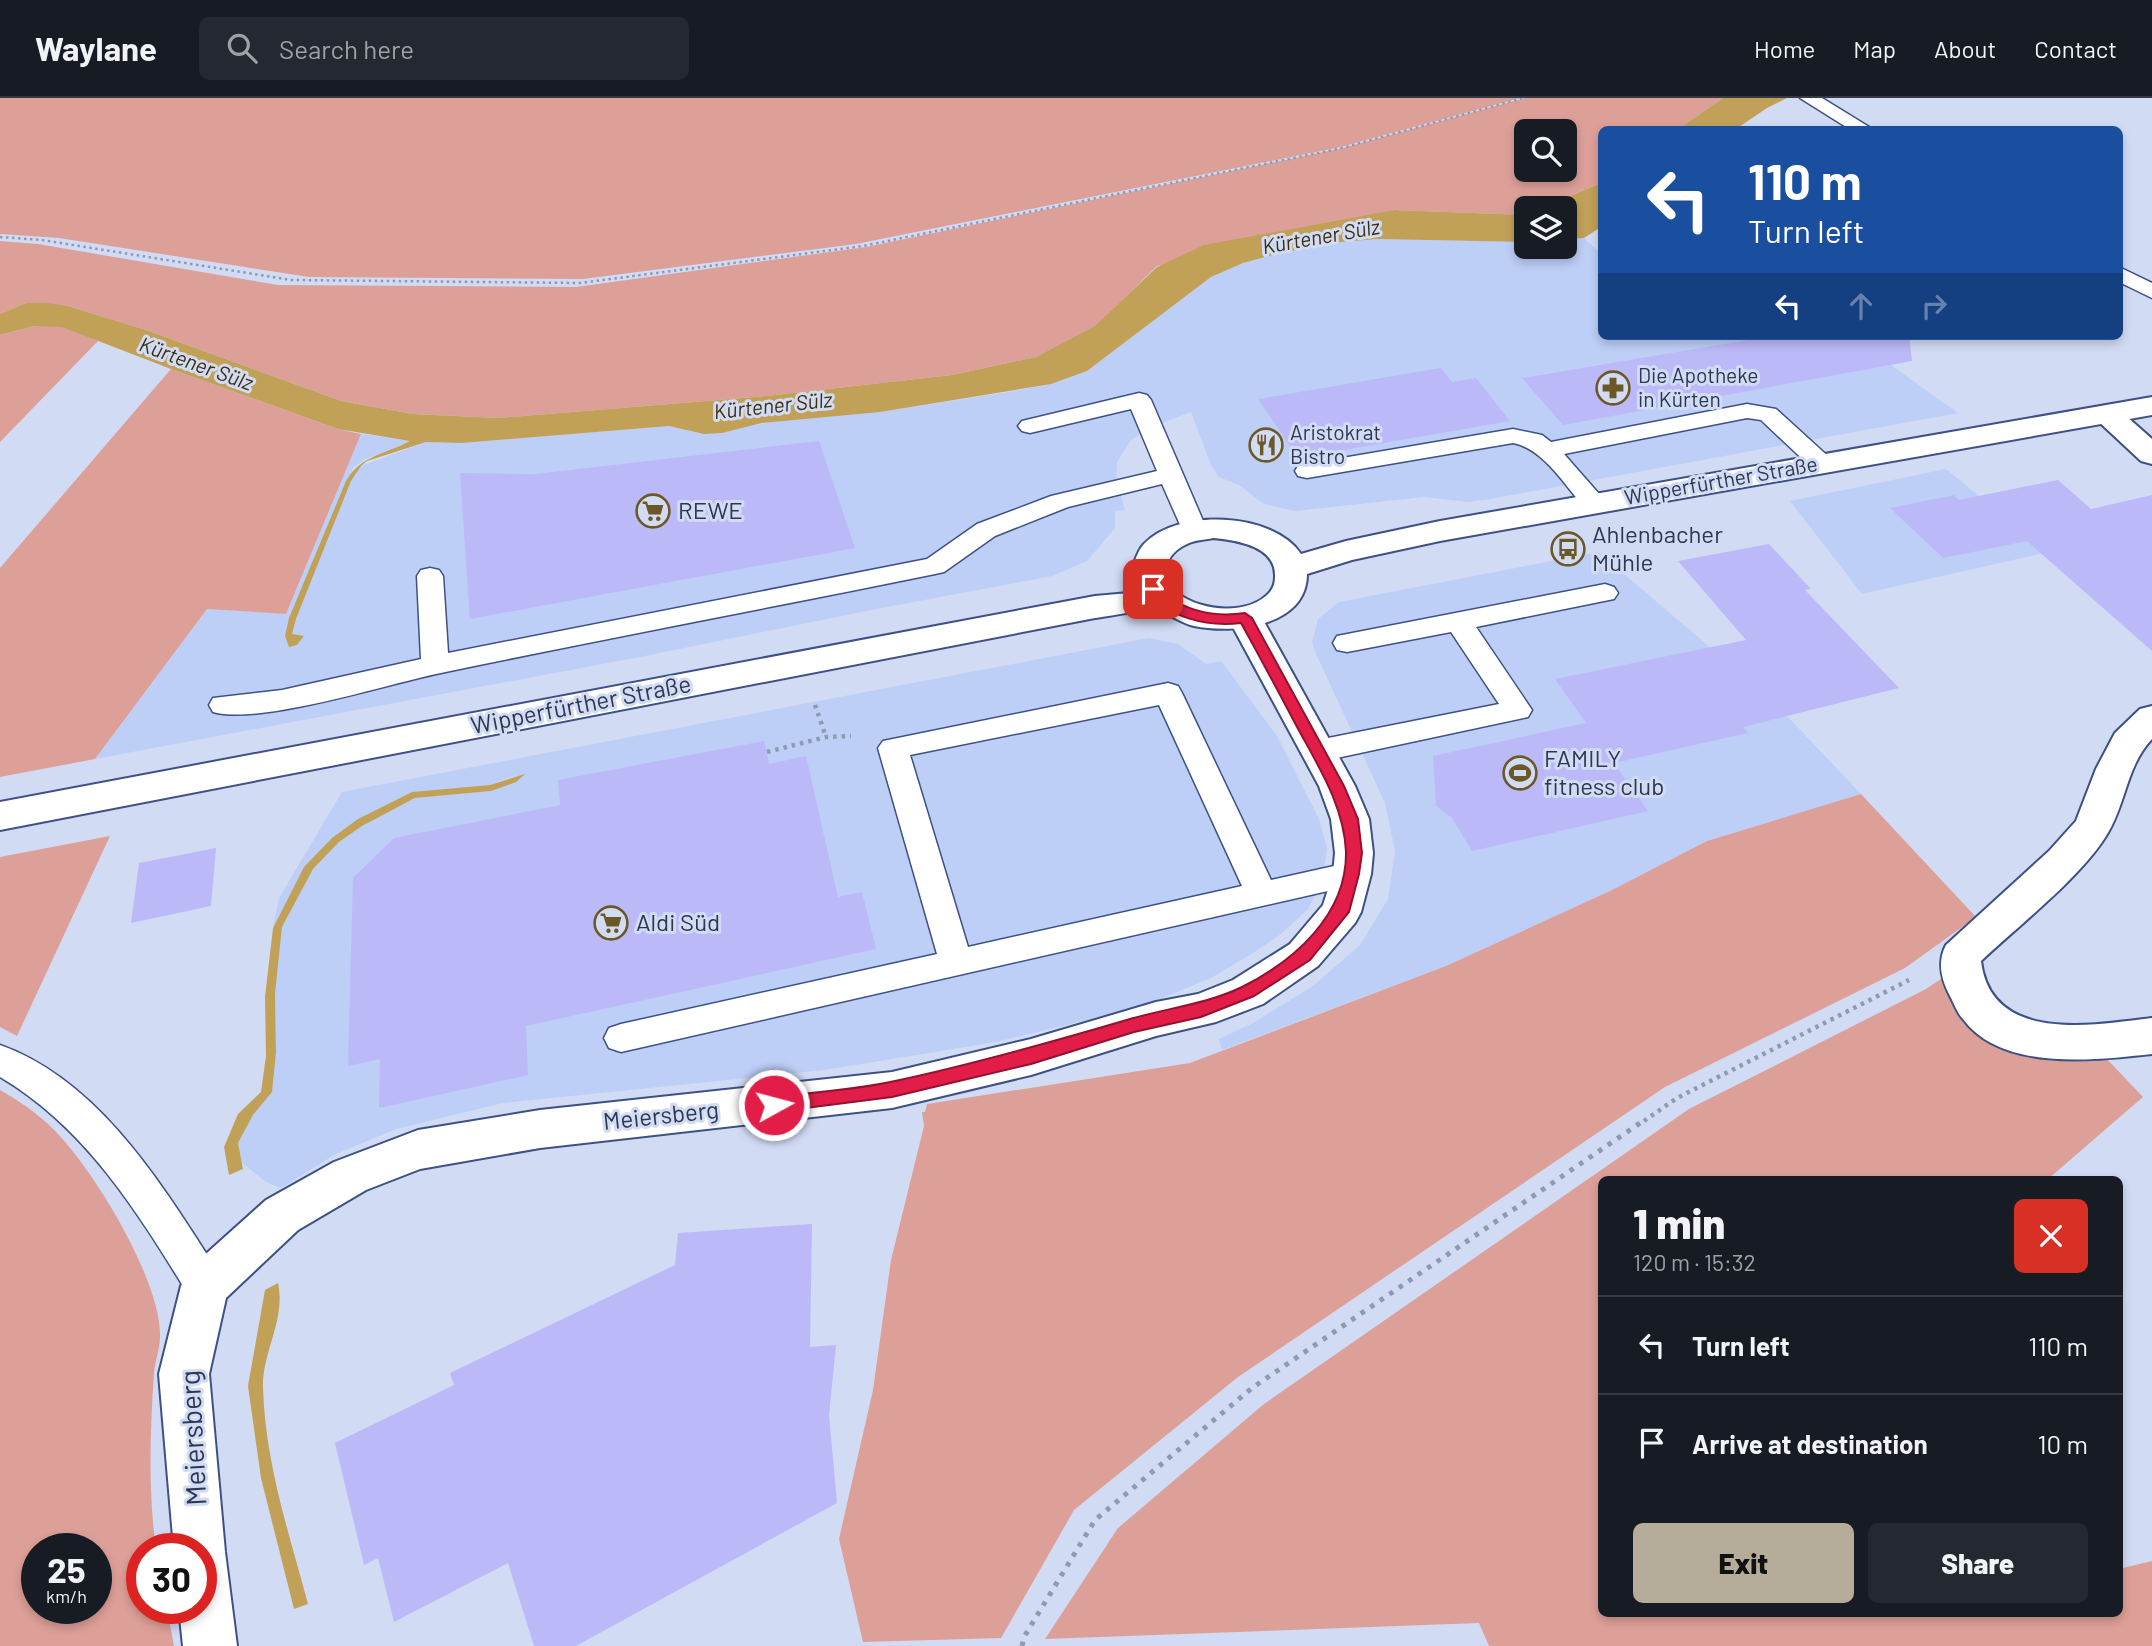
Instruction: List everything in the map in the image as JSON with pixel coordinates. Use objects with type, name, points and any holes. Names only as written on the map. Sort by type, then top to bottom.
[{"type":"main road","name":"Wipperfürther Straße","points":[[1292,568],[1346,551],[1413,536],[2152,406]]},
{"type":"main road","points":[[2107,414],[2152,454]]},
{"type":"main road","points":[[1232,529],[1251,533],[1280,551],[1292,568],[1289,590],[1280,602],[1265,612],[1245,618],[1209,619],[1183,612],[1162,600],[1147,576],[1153,553],[1163,542],[1177,534],[1194,530],[1232,529]]},
{"type":"main road","name":"Wipperfürther Straße","points":[[0,816],[390,744],[694,682],[1095,607],[1162,600]]},
{"type":"main road","name":"Meiersberg","points":[[199,1533],[184,1374],[205,1286],[282,1215],[350,1176],[418,1150],[540,1129],[892,1090],[1031,1057],[1130,1026],[1201,1010],[1248,992],[1304,956],[1341,912],[1352,874],[1354,853],[1350,819],[1318,751],[1245,618]]},
{"type":"main road","points":[[2152,718],[2128,742],[2113,769],[2092,828],[2063,861],[1960,956],[1964,982],[1972,998],[2000,1027],[2033,1039],[2071,1044],[2152,1036]]},
{"type":"main road","points":[[208,1624],[210,1646]]},
{"type":"lane","points":[[1809,98],[1858,126]]},
{"type":"lane","points":[[2123,275],[2152,292]]},
{"type":"lane","points":[[1030,426],[1139,400],[1194,530]]},
{"type":"lane","points":[[1547,450],[1747,411],[1768,414],[1822,464]]},
{"type":"lane","points":[[1307,471],[1513,436],[1533,440],[1547,450],[1594,503]]},
{"type":"lane","points":[[223,705],[282,700],[435,665],[935,566],[986,530],[1048,506],[1170,475]]},
{"type":"lane","points":[[430,576],[435,665]]},
{"type":"lane","points":[[1347,643],[1605,593]]},
{"type":"lane","points":[[1318,751],[1518,710],[1458,621]]},
{"type":"lane","points":[[956,963],[893,748],[1168,693],[1262,894]]},
{"type":"lane","points":[[621,1038],[1352,874]]},
{"type":"lane","points":[[0,1060],[42,1085],[93,1131],[143,1189],[205,1286]]},
{"type":"path","points":[[0,237],[43,240],[291,280],[580,283],[863,246],[1342,148],[1523,98]]},
{"type":"path","points":[[813,701],[826,737]]},
{"type":"path","points":[[767,752],[826,737],[863,736],[893,748]]},
{"type":"path","points":[[1022,1646],[1024,1637],[1096,1520],[1252,1388],[1677,1098],[1960,956]]},
{"type":"shaded area","points":[[0,98],[1520,98],[1341,147],[856,244],[583,279],[309,277],[59,238],[0,234]]},
{"type":"shaded area","points":[[1525,98],[1723,98],[1682,126],[1598,126],[1598,184],[1570,196],[1514,196],[1514,215],[1395,210],[1157,266],[1095,327],[1036,357],[952,375],[766,396],[498,418],[413,414],[341,401],[146,330],[68,306],[26,303],[0,314],[0,241],[38,244],[278,285],[576,287],[866,247],[1343,148]]},
{"type":"shaded area","points":[[1577,238],[1584,238],[1598,251],[1598,340],[1856,340],[1958,413],[1490,499],[1468,502],[1424,497],[1295,511],[1264,504],[1239,485],[1219,477],[1211,465],[1191,412],[1152,427],[1131,440],[1117,462],[1116,479],[1125,510],[1115,511],[1115,528],[1087,561],[1052,576],[640,657],[95,759],[207,609],[286,614],[361,434],[412,441],[365,459],[353,468],[285,636],[297,645],[303,637],[292,634],[296,619],[351,481],[361,466],[426,442],[462,443],[669,426],[704,434],[795,418],[880,412],[1051,384],[1087,371],[1211,277],[1243,263],[1280,253],[1341,242],[1377,239],[1514,242],[1514,259],[1577,259]]},
{"type":"shaded area","points":[[34,326],[62,326],[99,340],[0,442],[0,335]]},
{"type":"shaded area","points":[[171,369],[338,429],[361,434],[286,614],[207,609],[95,759],[0,777],[0,568]]},
{"type":"shaded area","points":[[1946,469],[2048,552],[1862,594],[1790,501]]},
{"type":"shaded area","points":[[1598,552],[1771,699],[1861,794],[1707,841],[1610,891],[1446,966],[1222,1050],[1219,1039],[1253,1023],[1313,986],[1360,945],[1388,899],[1395,851],[1385,803],[1316,654],[1312,642],[1318,619],[1339,602]]},
{"type":"shaded area","points":[[1149,638],[1178,644],[1206,664],[1221,661],[1277,736],[1319,819],[1327,849],[1323,880],[1308,909],[1281,934],[1211,978],[1160,999],[996,1042],[824,1070],[503,1103],[396,1129],[336,1154],[281,1188],[266,1182],[242,1163],[238,1143],[253,1115],[272,1092],[276,1053],[275,994],[282,927],[313,869],[339,842],[362,826],[415,798],[491,791],[516,775],[490,785],[412,792],[358,819],[304,867],[273,928],[279,898],[342,792]]},
{"type":"shaded area","points":[[1861,794],[1976,917],[1905,968],[1665,1087],[1238,1377],[1074,1510],[1001,1638],[863,1642],[839,1539],[873,1390],[891,1260],[924,1126],[922,1112],[925,1112],[927,1104],[1190,1063],[1446,966],[1610,891],[1707,841]]},
{"type":"shaded area","points":[[110,836],[17,1036],[0,1027],[0,857]]},
{"type":"shaded area","points":[[1944,977],[1966,1012],[2104,1056],[2143,1097],[2051,1176],[1598,1176],[1598,1617],[2123,1617],[2123,1568],[2152,1561],[2152,1646],[1489,1646],[1479,1623],[1045,1639],[1118,1528],[1264,1404],[1689,1109],[1926,989]]},
{"type":"shaded area","points":[[0,1090],[37,1114],[65,1141],[120,1223],[149,1285],[160,1337],[154,1373],[151,1439],[155,1533],[126,1533],[126,1624],[170,1624],[174,1646],[0,1646]]},
{"type":"water","points":[[1723,98],[1787,98],[1740,126],[1682,126]]},
{"type":"water","points":[[1598,184],[1598,229],[1584,238],[1577,238],[1577,196],[1570,196]]},
{"type":"water","name":"Kürtener Sülz","points":[[1395,210],[1514,215],[1514,242],[1377,239],[1341,242],[1243,263],[1211,277],[1087,371],[1051,384],[880,412],[762,423],[722,433],[704,434],[669,426],[462,443],[426,442],[367,461],[351,481],[296,619],[292,634],[304,636],[297,645],[289,647],[285,636],[289,618],[346,481],[352,472],[367,460],[410,441],[338,429],[62,327],[34,326],[0,335],[0,314],[26,303],[68,306],[146,330],[341,401],[413,414],[498,418],[766,396],[952,375],[1036,357],[1095,326],[1157,267],[1204,245]]},
{"type":"water","points":[[525,774],[516,782],[491,791],[415,798],[362,826],[339,842],[313,869],[282,927],[275,994],[276,1053],[272,1092],[253,1115],[238,1143],[243,1169],[229,1175],[224,1147],[238,1114],[261,1092],[266,1056],[265,997],[273,928],[304,867],[332,838],[358,819],[412,792],[490,785]]},
{"type":"water","points":[[278,1283],[279,1310],[266,1362],[263,1388],[273,1470],[308,1604],[294,1609],[261,1478],[248,1386],[265,1290]]},
{"type":"building","points":[[1748,340],[1909,340],[1912,361],[1563,425],[1522,378]]},
{"type":"building","points":[[1441,368],[1452,382],[1476,378],[1510,421],[1298,458],[1258,399]]},
{"type":"building","name":"REWE","points":[[819,441],[855,548],[470,619],[460,473],[535,474]]},
{"type":"building","points":[[2058,480],[2091,509],[2152,495],[2152,651],[2027,541],[1943,558],[1890,508],[1954,495],[1959,500]]},
{"type":"building","points":[[1769,544],[1811,589],[1805,590],[1899,688],[1743,727],[1748,733],[1614,763],[1648,811],[1472,851],[1452,818],[1436,806],[1433,756],[1586,723],[1555,679],[1746,640],[1678,561]]},
{"type":"building","name":"Aldi Süd","points":[[764,741],[769,764],[806,756],[838,897],[862,892],[876,949],[526,1026],[528,1075],[379,1108],[380,1059],[348,1066],[353,878],[394,838],[560,805],[558,780]]},
{"type":"building","points":[[216,848],[211,906],[131,923],[139,863]]},
{"type":"building","points":[[812,1224],[810,1347],[836,1345],[829,1415],[837,1503],[576,1646],[534,1646],[508,1563],[394,1622],[378,1558],[364,1565],[335,1443],[454,1385],[450,1373],[675,1265],[678,1233]]},
{"type":"place","name":"Die Apotheke in Kürten","points":[[1613,388]]},
{"type":"place","name":"Aristokrat Bistro","points":[[1266,445]]},
{"type":"place","name":"REWE","points":[[653,511]]},
{"type":"place","name":"Ahlenbacher Mühle","points":[[1568,549]]},
{"type":"place","name":"FAMILY fitness club","points":[[1520,773]]},
{"type":"place","name":"Aldi Süd","points":[[611,923]]},
{"type":"route","points":[[774,1105],[892,1090],[1031,1057],[1134,1025],[1201,1010],[1248,992],[1304,956],[1341,912],[1352,874],[1354,853],[1350,819],[1337,786],[1245,618],[1227,620],[1191,615],[1175,609],[1153,589]]}]
